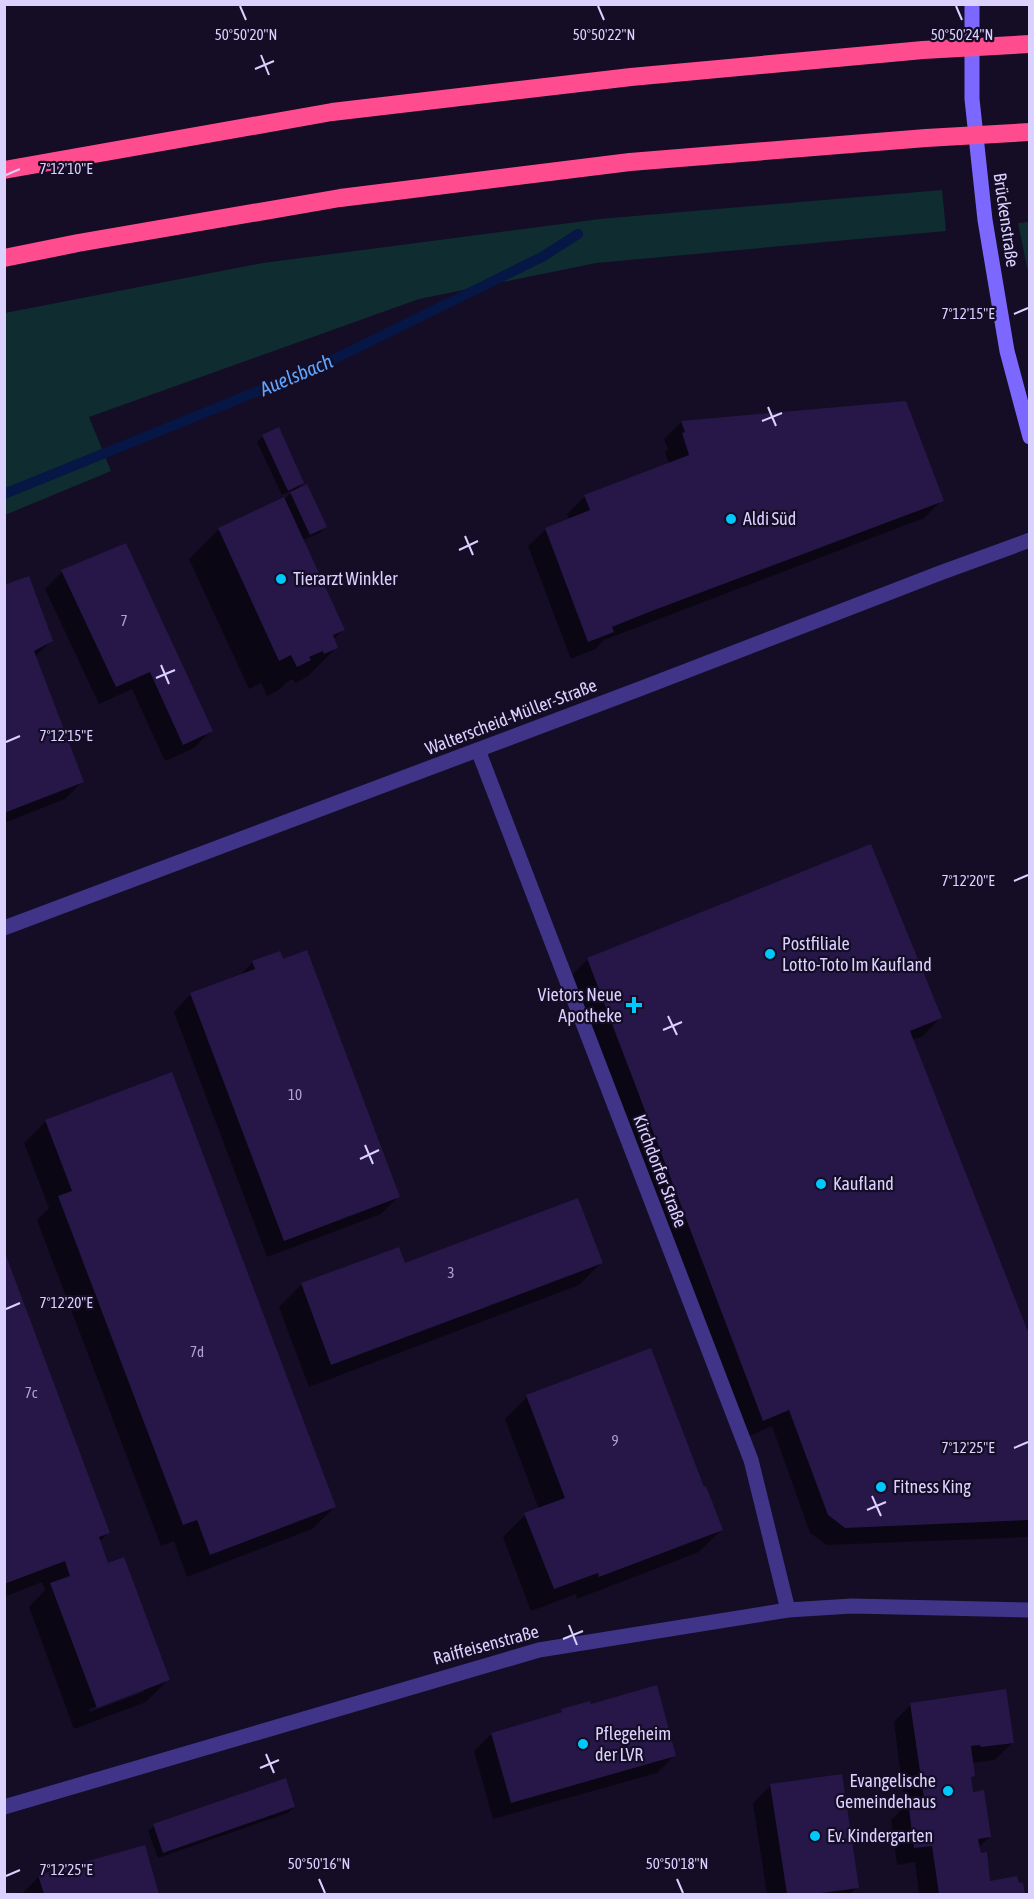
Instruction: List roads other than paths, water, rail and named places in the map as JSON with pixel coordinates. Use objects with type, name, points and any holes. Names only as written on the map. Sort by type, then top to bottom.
[{"type":"highway","points":[[4,170],[332,112],[643,76],[923,50],[1029,44]]},
{"type":"highway","points":[[4,258],[340,198],[618,163],[1029,132]]},
{"type":"street","name":"Brückenstraße","points":[[972,4],[972,99],[985,220],[1007,351],[1029,436]]},
{"type":"street","name":"Walterscheid-Müller-Straße","points":[[4,928],[1029,540]]},
{"type":"street","name":"Kirchdorfer Straße","points":[[478,750],[751,1460],[788,1610]]},
{"type":"street","name":"Raiffeisenstraße","points":[[4,1807],[539,1650],[788,1610],[852,1606],[1029,1611]]},
{"type":"waterway","name":"Auelsbach","points":[[4,494],[322,365],[542,257],[578,234]]},
{"type":"place","name":"Aldi Süd","points":[[731,519]]},
{"type":"place","name":"Tierarzt Winkler","points":[[281,579]]},
{"type":"place","name":"Postfiliale Lotto-Toto Im Kaufland","points":[[770,954]]},
{"type":"place","name":"Vietors Neue Apotheke","points":[[634,1005]]},
{"type":"place","name":"Kaufland","points":[[821,1184]]},
{"type":"place","name":"Fitness King","points":[[881,1487]]},
{"type":"place","name":"Pflegeheim der LVR","points":[[583,1744]]},
{"type":"place","name":"Evangelische Gemeindehaus","points":[[948,1791]]},
{"type":"place","name":"Ev. Kindergarten","points":[[815,1836]]}]
